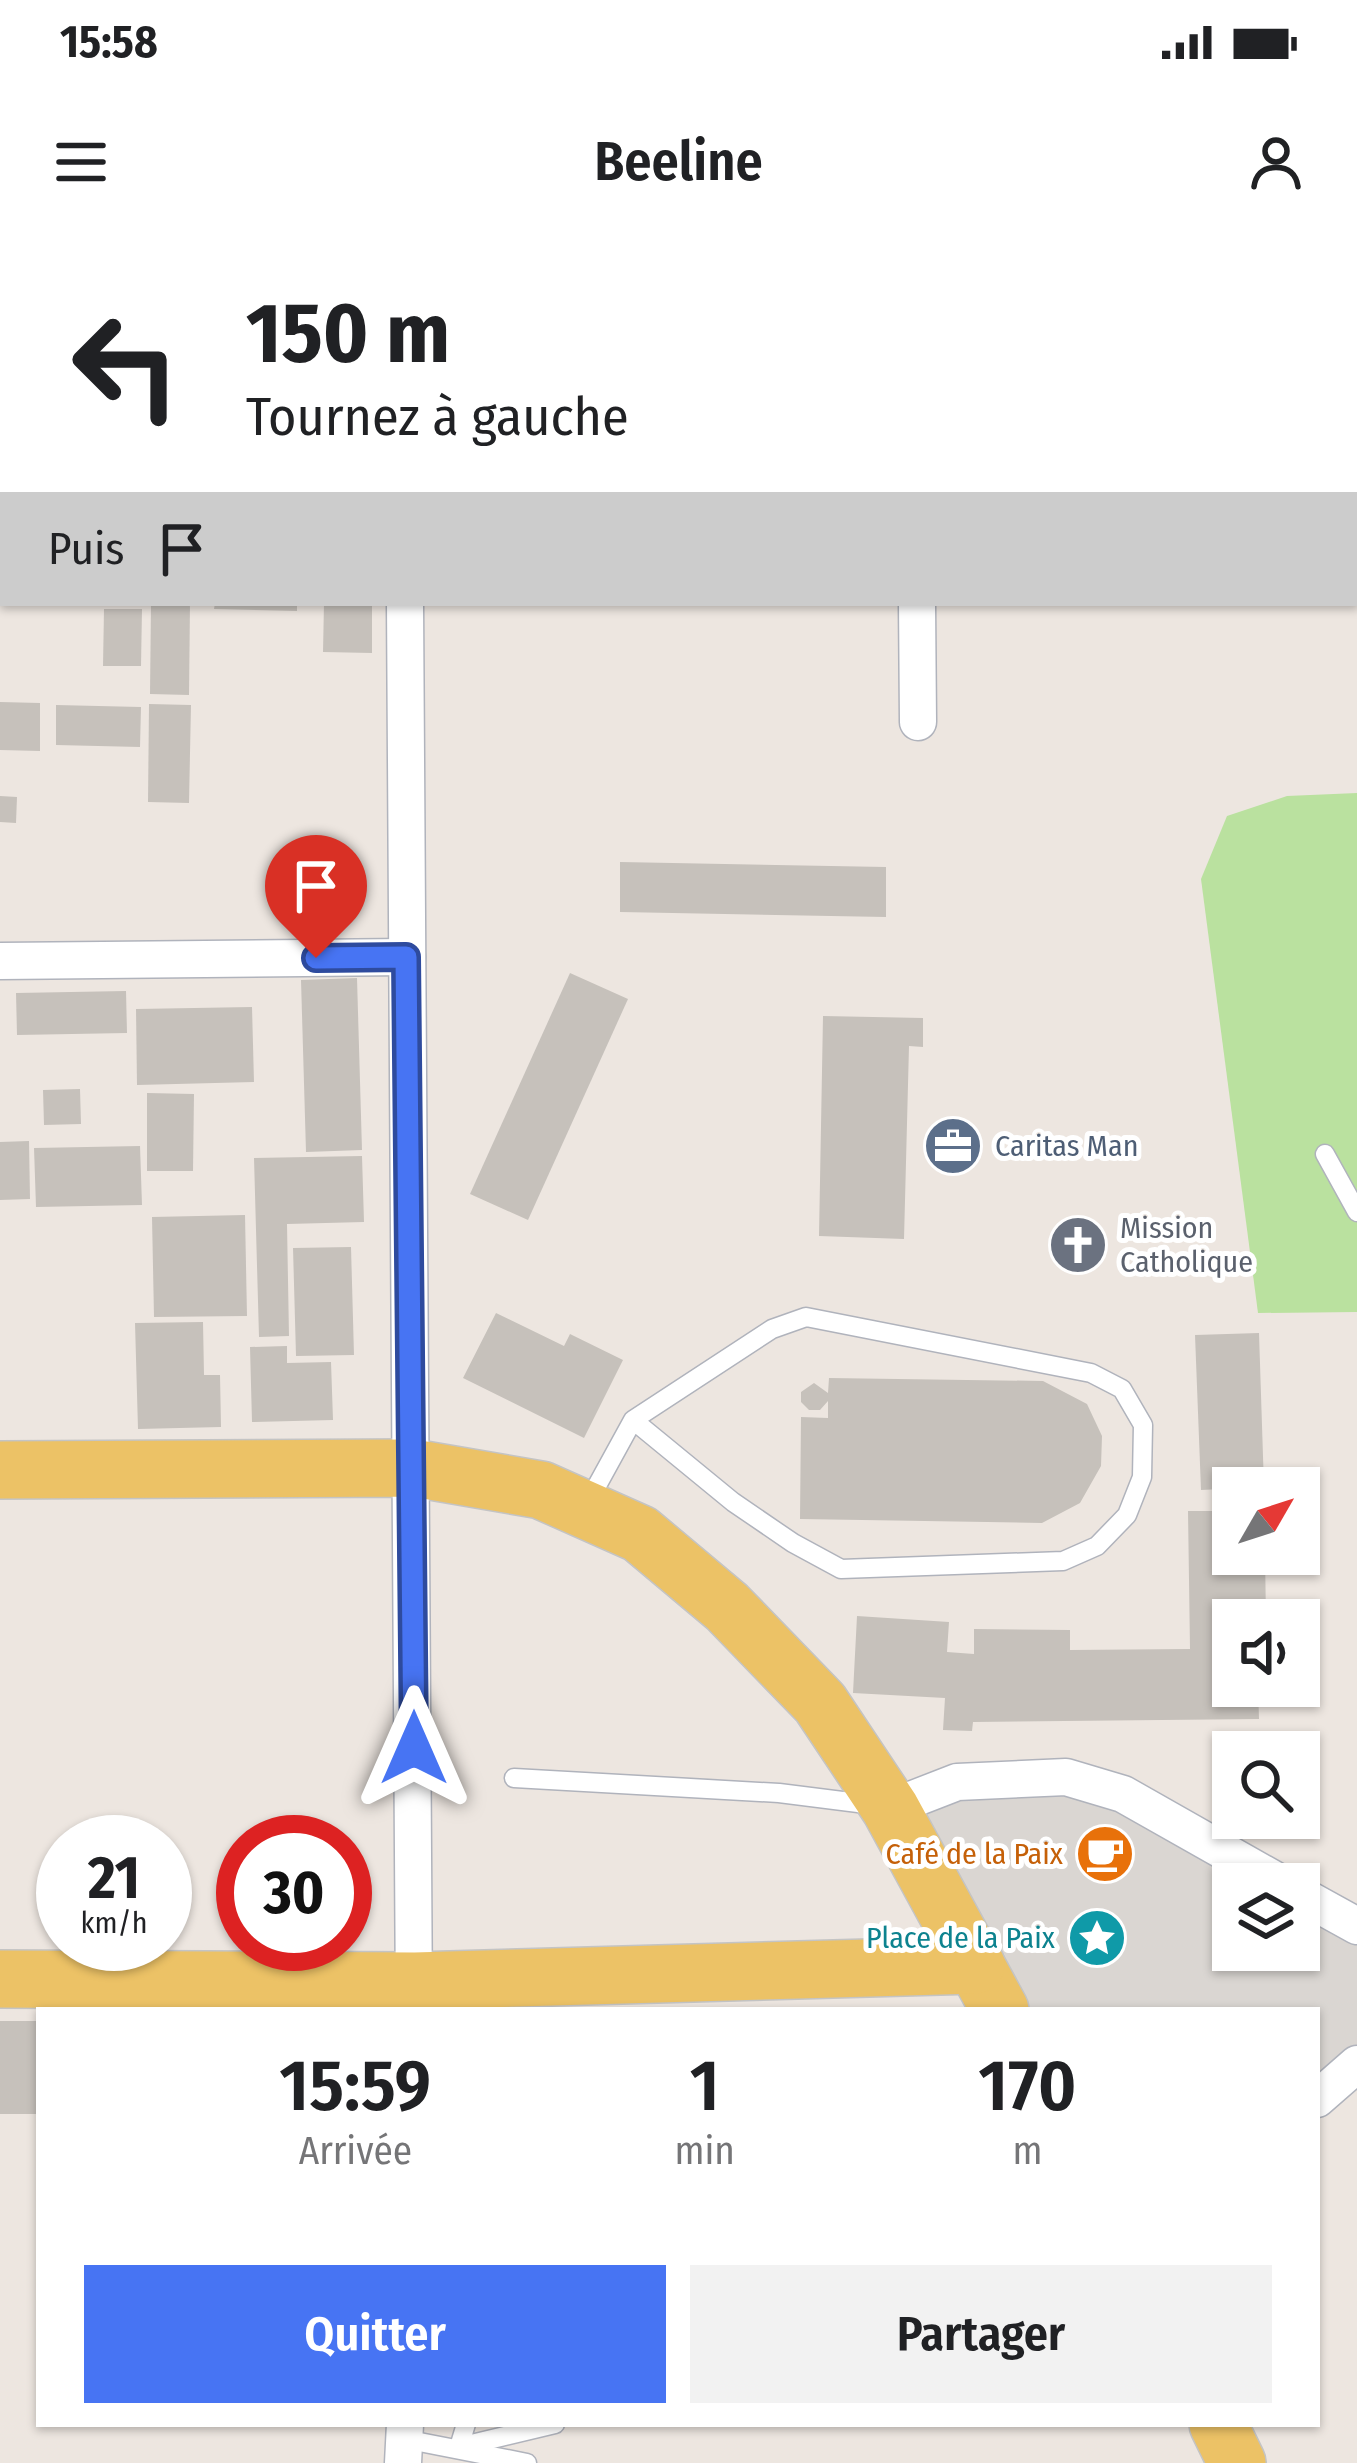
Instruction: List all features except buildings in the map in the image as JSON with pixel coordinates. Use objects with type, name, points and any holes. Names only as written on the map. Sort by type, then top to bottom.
[{"type":"main road","points":[[0,1470],[413,1468],[541,1490],[640,1534],[727,1607],[820,1703],[890,1808],[988,1988],[415,1996],[0,1979]]},
{"type":"main road","points":[[1219,2427],[1237,2463]]},
{"type":"street","points":[[405,606],[415,1996]]},
{"type":"street","points":[[917,606],[917,722]]},
{"type":"street","points":[[0,961],[406,957]]},
{"type":"street","points":[[890,1808],[957,1782],[1066,1777],[1123,1794],[1245,1863]]},
{"type":"street","points":[[1320,1904],[1356,1920]]},
{"type":"street","points":[[1320,2096],[1357,2064]]},
{"type":"lane","points":[[1325,1154],[1357,1212]]},
{"type":"lane","points":[[584,1510],[633,1420],[772,1329],[806,1316],[1091,1372],[1122,1389],[1143,1425],[1142,1477],[1127,1515],[1096,1546],[1063,1561],[842,1570],[733,1502],[633,1420]]},
{"type":"lane","points":[[514,1778],[779,1793],[890,1808]]},
{"type":"lane","points":[[459,2447],[465,2427]]},
{"type":"lane","points":[[459,2447],[542,2427]]},
{"type":"lane","points":[[404,2442],[459,2447],[527,2463]]},
{"type":"green space","points":[[1357,793],[1357,1312],[1258,1313],[1201,879],[1227,816],[1287,796]]},
{"type":"shaded area","name":"Place de la Paix","points":[[1066,1777],[1240,1863],[1212,1863],[1212,1971],[1320,1971],[1320,1906],[1357,1926],[1357,2064],[1320,2096],[1320,2007],[998,2007],[890,1808]]},
{"type":"place","name":"Caritas Man","points":[[953,1146]]},
{"type":"place","name":"Mission Catholique","points":[[1078,1245]]},
{"type":"place","name":"Café de la Paix","points":[[1105,1854]]},
{"type":"place","name":"Place de la Paix","points":[[1097,1938]]},
{"type":"route","points":[[316,958],[406,957],[414,1748]]}]
